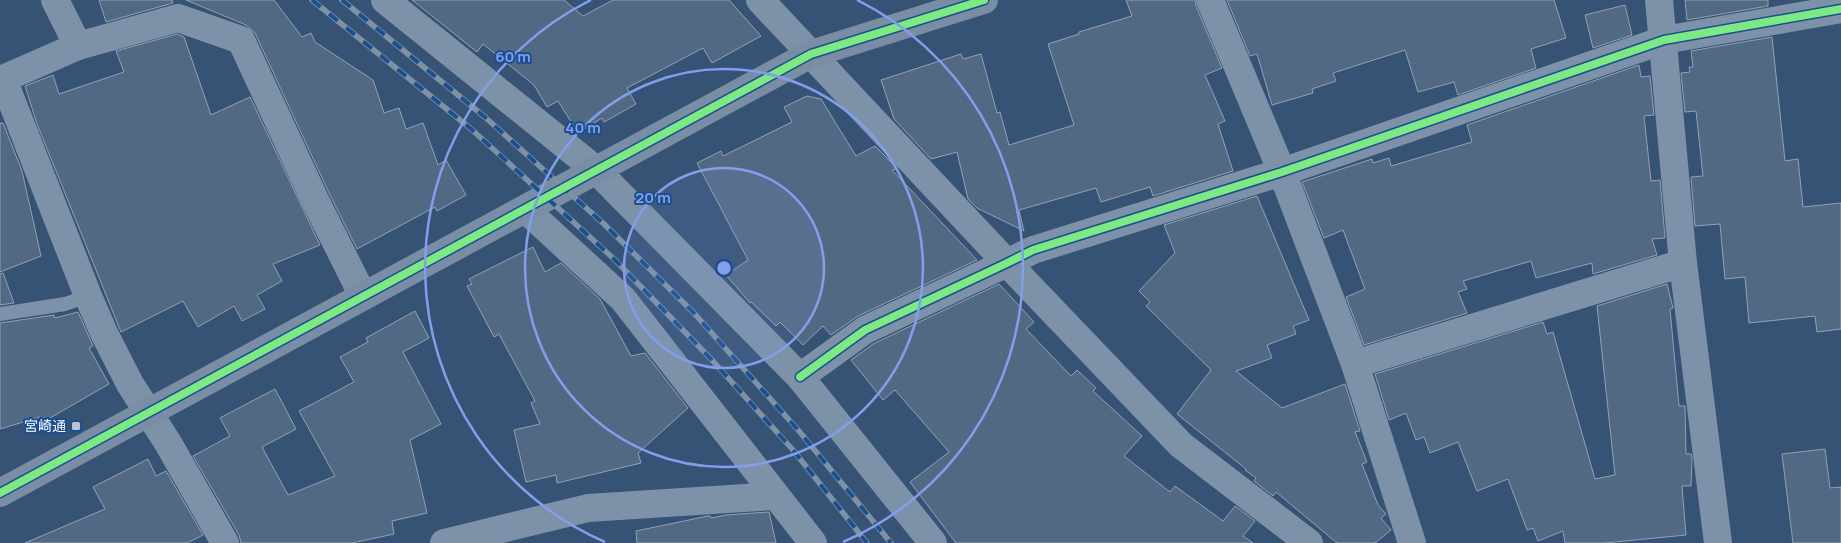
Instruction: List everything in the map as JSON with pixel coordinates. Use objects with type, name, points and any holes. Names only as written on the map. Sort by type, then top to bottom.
[{"type":"street","points":[[55,0],[78,46]]},
{"type":"street","points":[[385,0],[596,170],[800,376],[933,543]]},
{"type":"street","points":[[760,0],[1181,445],[1309,543]]},
{"type":"street","points":[[0,493],[811,54],[984,0]]},
{"type":"street","points":[[1210,0],[1282,172],[1355,364],[1412,543]]},
{"type":"street","points":[[1659,0],[1683,263],[1718,543]]},
{"type":"street","points":[[800,376],[865,330],[1033,250],[1282,172],[1664,40],[1841,9]]},
{"type":"street","points":[[225,543],[168,443],[130,384],[88,296],[3,79],[78,46],[178,18],[241,40],[315,200],[364,296]]},
{"type":"street","points":[[525,209],[623,299],[813,543]]},
{"type":"street","points":[[1355,364],[1683,263]]},
{"type":"street","points":[[444,543],[588,508],[775,496]]},
{"type":"lane","points":[[0,314],[65,304],[88,296]]},
{"type":"building","points":[[99,0],[172,0],[173,3],[106,22]]},
{"type":"building","points":[[186,0],[274,0],[302,37],[311,33],[315,42],[373,80],[384,113],[399,108],[406,129],[423,123],[438,165],[446,160],[466,195],[437,211],[435,207],[357,249],[255,33],[246,25]]},
{"type":"building","points":[[412,0],[564,0],[583,16],[613,0],[729,0],[761,36],[712,63],[703,48],[627,88],[636,104],[604,122],[602,118],[578,133],[558,101],[547,107],[534,85],[483,44],[477,52]]},
{"type":"building","points":[[1126,0],[1195,0],[1222,68],[1205,75],[1225,121],[1218,124],[1233,171],[1153,196],[1150,187],[1101,202],[1096,188],[1019,210],[1024,231],[977,208],[968,199],[957,152],[931,159],[894,119],[881,80],[961,54],[963,59],[981,54],[997,113],[1000,112],[1009,145],[1074,125],[1048,44],[1079,34],[1079,32],[1132,16]]},
{"type":"building","points":[[1227,0],[1554,0],[1566,38],[1531,49],[1536,68],[1458,95],[1454,82],[1418,92],[1405,50],[1333,73],[1336,81],[1312,89],[1313,93],[1272,105],[1257,54],[1250,56]]},
{"type":"building","points":[[1685,0],[1768,0],[1768,6],[1687,20]]},
{"type":"building","points":[[1625,5],[1632,35],[1593,48],[1585,15]]},
{"type":"building","points":[[177,34],[184,37],[211,115],[250,97],[320,245],[273,264],[282,281],[257,295],[265,309],[242,321],[234,306],[198,327],[183,301],[121,332],[37,124],[25,86],[53,75],[59,94],[124,72],[116,51]]},
{"type":"building","points":[[1772,37],[1785,161],[1798,159],[1803,207],[1841,203],[1841,329],[1817,332],[1815,316],[1749,323],[1745,277],[1725,279],[1720,224],[1695,226],[1691,177],[1703,176],[1696,111],[1685,112],[1681,73],[1690,72],[1689,67],[1693,67],[1691,51]]},
{"type":"building","points":[[1639,65],[1641,77],[1650,76],[1654,115],[1644,116],[1651,181],[1660,180],[1665,238],[1652,239],[1657,255],[1593,274],[1592,263],[1536,278],[1531,261],[1463,281],[1467,289],[1458,292],[1467,313],[1364,345],[1346,297],[1365,289],[1343,230],[1324,238],[1302,182],[1372,159],[1373,163],[1389,158],[1391,166],[1472,142],[1467,125]]},
{"type":"building","points":[[807,96],[821,99],[856,156],[875,146],[897,168],[894,167],[896,169],[892,170],[977,260],[858,316],[831,335],[823,326],[803,345],[780,322],[776,326],[750,303],[726,275],[748,260],[697,163],[721,151],[723,156],[792,122],[784,107]]},
{"type":"building","points":[[0,123],[3,123],[22,171],[41,256],[0,272]]},
{"type":"building","points":[[1257,196],[1309,320],[1293,326],[1296,334],[1267,345],[1272,358],[1236,371],[1282,408],[1345,384],[1360,431],[1355,432],[1367,462],[1362,464],[1378,505],[1386,514],[1381,518],[1391,530],[1375,543],[1337,543],[1276,492],[1273,496],[1254,481],[1256,478],[1246,469],[1177,414],[1211,370],[1146,306],[1150,302],[1139,291],[1175,253],[1164,225]]},
{"type":"building","points":[[533,247],[545,272],[561,263],[600,299],[631,356],[645,353],[688,408],[638,453],[641,463],[557,483],[556,475],[526,482],[514,430],[540,424],[531,403],[535,401],[499,334],[494,337],[467,286],[472,284],[469,279]]},
{"type":"building","points":[[3,273],[14,303],[0,305],[0,274]]},
{"type":"building","points":[[999,284],[1034,322],[1026,329],[1071,376],[1077,370],[1096,388],[1093,391],[1142,436],[1124,456],[1170,492],[1175,486],[1223,521],[1235,506],[1255,521],[1243,536],[1253,543],[956,543],[910,482],[949,452],[895,390],[883,400],[851,360],[873,344]]},
{"type":"building","points":[[1667,284],[1673,308],[1670,309],[1679,406],[1685,406],[1686,454],[1691,454],[1692,457],[1691,486],[1682,486],[1686,535],[1605,543],[1565,543],[1563,531],[1538,541],[1533,528],[1527,530],[1508,479],[1477,491],[1458,442],[1430,453],[1424,437],[1416,440],[1406,413],[1389,420],[1375,374],[1543,322],[1547,334],[1553,332],[1595,479],[1615,475],[1597,306]]},
{"type":"building","points":[[415,311],[429,338],[403,352],[441,424],[410,440],[427,513],[392,521],[394,534],[352,543],[241,543],[239,535],[193,456],[230,436],[220,418],[275,389],[296,429],[262,447],[288,495],[335,476],[299,411],[354,382],[340,357],[368,342],[366,338]]},
{"type":"building","points":[[78,312],[93,346],[89,348],[109,384],[43,422],[40,417],[0,429],[0,323],[54,315],[55,318]]},
{"type":"building","points":[[1825,449],[1830,488],[1841,487],[1841,543],[1793,543],[1782,454]]},
{"type":"building","points":[[148,459],[156,476],[166,471],[203,535],[187,543],[25,543],[105,509],[93,487]]},
{"type":"building","points":[[769,512],[776,543],[637,543],[636,531],[708,516],[711,518]]},
{"type":"railway","points":[[312,0],[470,128],[614,259],[712,360],[793,450],[867,543]]},
{"type":"railway","points":[[342,0],[486,118],[604,224],[693,312],[799,431],[891,543]]},
{"type":"cycle path","points":[[0,493],[811,54],[984,0]]},
{"type":"cycle path","points":[[800,377],[865,330],[1033,250],[1282,172],[1664,40],[1841,9]]},
{"type":"place","name":"宮崎通","points":[[76,426]]}]
